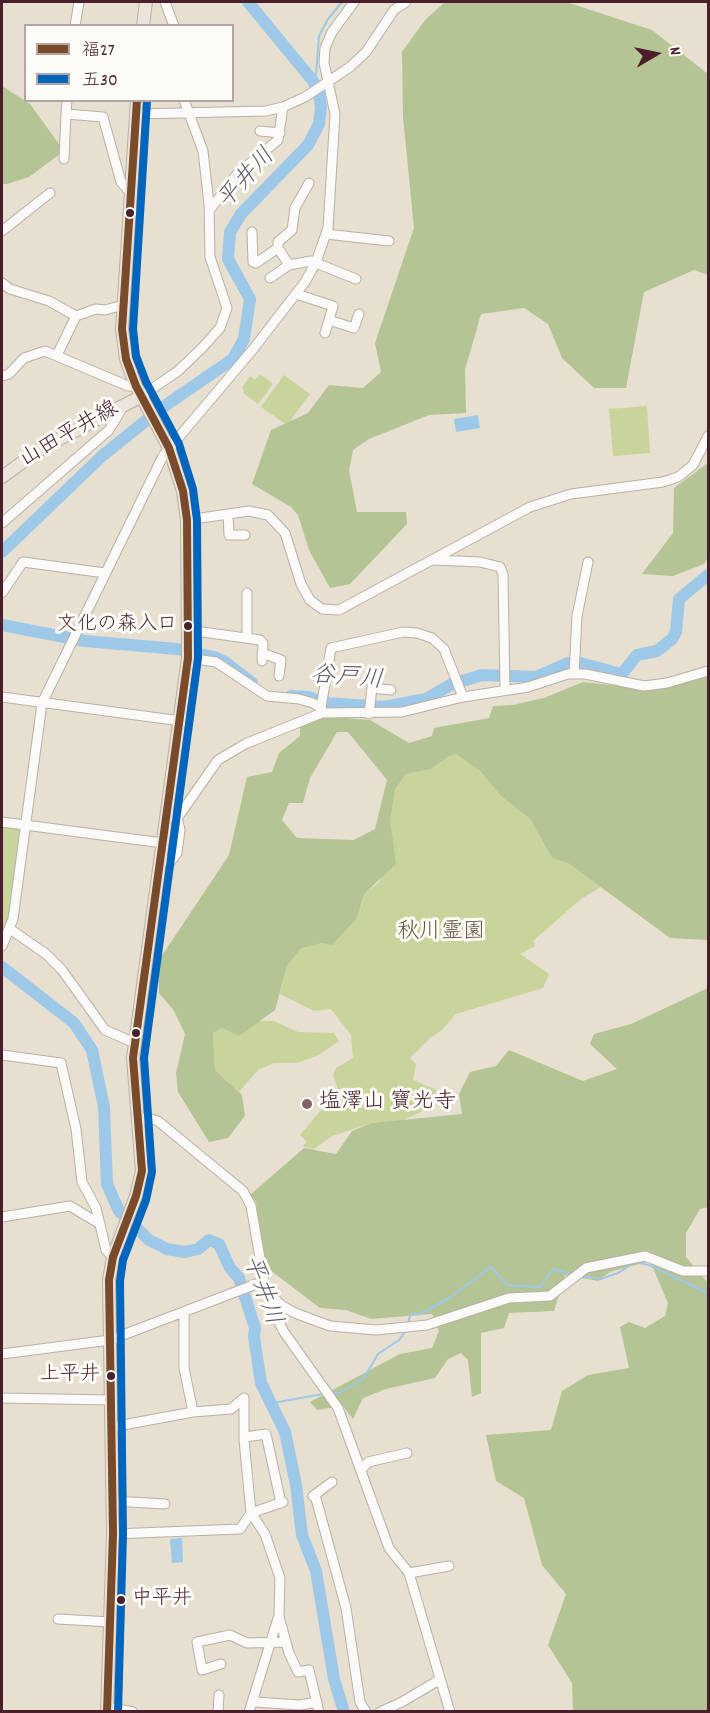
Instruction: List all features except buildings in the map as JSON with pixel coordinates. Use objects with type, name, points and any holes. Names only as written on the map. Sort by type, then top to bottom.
[{"type":"main road","points":[[143,24],[146,2]]},
{"type":"main road","points":[[107,1709],[113,1534],[109,1294],[113,1257],[142,1171],[133,1076],[135,1043],[161,861],[172,817],[188,658],[187,520],[183,491],[169,448],[140,395],[124,346],[123,305],[137,102]]},
{"type":"main road","name":"山田平井線","points":[[2,477],[42,448],[140,395]]},
{"type":"street","points":[[75,24],[79,2]]},
{"type":"street","points":[[165,2],[173,24]]},
{"type":"street","points":[[2,946],[9,932],[42,703],[158,465],[169,448],[296,294],[316,262],[326,234],[335,114],[327,83],[324,63],[325,48],[335,27],[355,2]]},
{"type":"street","points":[[136,114],[266,111],[283,107],[327,83],[366,52],[389,18],[406,2]]},
{"type":"street","points":[[64,159],[67,102]]},
{"type":"street","points":[[2,376],[9,374],[33,353],[45,351],[128,386],[140,395],[188,362],[214,335],[225,315],[226,301],[210,257],[209,211],[203,151],[185,102]]},
{"type":"street","points":[[209,211],[237,174],[273,145],[280,133],[283,107]]},
{"type":"street","points":[[66,114],[103,117],[121,182],[127,189],[131,189]]},
{"type":"street","points":[[260,131],[280,133]]},
{"type":"street","points":[[289,265],[278,248],[278,242],[292,230],[295,208],[309,183]]},
{"type":"street","points":[[2,231],[50,193]]},
{"type":"street","points":[[252,232],[253,262],[256,263],[278,248]]},
{"type":"street","points":[[326,234],[389,241]]},
{"type":"street","points":[[270,278],[289,265],[316,262],[356,279]]},
{"type":"street","points":[[2,283],[10,289],[49,301],[76,316]]},
{"type":"street","points":[[296,294],[333,306],[325,333]]},
{"type":"street","points":[[57,355],[76,316],[96,309],[105,310],[123,305]]},
{"type":"street","points":[[329,320],[353,331],[359,315]]},
{"type":"street","points":[[2,523],[109,430],[124,405]]},
{"type":"street","points":[[187,520],[261,512],[274,519],[285,533],[305,593],[322,609],[337,610],[347,607],[544,501],[678,477],[693,465],[708,436]]},
{"type":"street","points":[[228,514],[229,535],[245,535]]},
{"type":"street","points":[[432,560],[480,562],[500,567],[503,584],[502,668],[505,690]]},
{"type":"street","points":[[2,593],[23,562],[105,573]]},
{"type":"street","points":[[574,666],[577,616],[588,562]]},
{"type":"street","points":[[247,593],[247,637]]},
{"type":"street","points":[[188,630],[247,637],[263,643],[262,657],[281,660],[279,676]]},
{"type":"street","points":[[322,710],[331,648],[404,632],[432,638],[444,649],[456,674],[463,697]]},
{"type":"street","points":[[188,658],[216,662],[267,696],[299,699],[322,710]]},
{"type":"street","points":[[161,861],[171,861],[177,853],[180,830],[172,817],[218,760],[245,744],[322,710],[370,708],[402,712],[463,697],[535,685],[556,677],[574,666],[644,686],[668,683],[708,671]]},
{"type":"street","points":[[370,708],[372,683],[391,690]]},
{"type":"street","points":[[2,697],[181,721]]},
{"type":"street","points":[[2,822],[164,843]]},
{"type":"street","points":[[9,932],[46,954],[62,970],[105,1030],[135,1043]]},
{"type":"street","points":[[2,1056],[62,1064],[76,1129],[82,1182],[96,1208],[106,1250],[113,1257]]},
{"type":"street","points":[[138,1120],[148,1118],[158,1120],[243,1191],[251,1206],[260,1283],[286,1308],[318,1323],[346,1329],[376,1330],[427,1325],[509,1298],[550,1296],[581,1272],[645,1256],[683,1271],[708,1271]]},
{"type":"street","points":[[2,1217],[70,1206],[100,1224]]},
{"type":"street","points":[[2,1354],[110,1340],[226,1298],[260,1283]]},
{"type":"street","points":[[269,1293],[272,1307],[284,1332],[338,1408],[389,1548],[409,1573],[419,1599],[439,1680],[450,1712]]},
{"type":"street","points":[[184,1313],[184,1368],[194,1412]]},
{"type":"street","points":[[2,1398],[112,1400]]},
{"type":"street","points":[[112,1427],[194,1412],[231,1409],[244,1398],[251,1513],[265,1534],[280,1578],[279,1615],[254,1702],[249,1712]]},
{"type":"street","points":[[113,1534],[240,1529],[251,1513],[282,1503],[266,1434],[245,1437]]},
{"type":"street","points":[[361,1470],[368,1462],[407,1453]]},
{"type":"street","points":[[333,1482],[314,1495],[346,1608],[360,1702],[366,1712]]},
{"type":"street","points":[[113,1501],[165,1504]]},
{"type":"street","points":[[409,1573],[449,1566]]},
{"type":"street","points":[[254,1702],[318,1707],[309,1670],[298,1672],[286,1642],[279,1615]]},
{"type":"street","points":[[64,1622],[111,1622]]},
{"type":"street","points":[[221,1664],[202,1670],[197,1642],[230,1635],[247,1643],[286,1642]]},
{"type":"street","points":[[380,1712],[439,1680]]},
{"type":"street","points":[[218,1712],[219,1695]]},
{"type":"street","points":[[107,1709],[132,1712]]},
{"type":"green space","points":[[445,2],[566,2],[652,30],[708,74],[708,275],[694,270],[644,292],[626,388],[594,388],[562,358],[548,324],[524,308],[481,314],[465,370],[466,413],[429,415],[369,439],[353,450],[349,470],[357,512],[406,512],[407,524],[350,584],[330,588],[309,550],[298,515],[291,507],[252,484],[271,430],[308,413],[329,385],[363,388],[381,372],[375,343],[414,228],[403,117],[402,52],[425,20]]},
{"type":"green space","points":[[2,86],[30,104],[64,151],[29,177],[2,184]]},
{"type":"green space","points":[[260,374],[273,384],[258,404],[243,393],[242,388],[250,376],[255,380]]},
{"type":"green space","points":[[284,375],[310,394],[287,425],[261,407]]},
{"type":"green space","points":[[647,406],[650,453],[613,456],[609,409]]},
{"type":"green space","points":[[708,463],[708,557],[704,564],[673,576],[642,574],[673,533],[674,488]]},
{"type":"green space","points":[[708,674],[708,940],[670,938],[568,863],[552,858],[530,819],[501,796],[480,771],[456,754],[431,769],[406,774],[395,790],[390,820],[396,864],[365,893],[356,919],[332,945],[323,943],[301,948],[287,966],[275,1010],[239,1036],[222,1028],[213,1033],[215,1070],[242,1095],[245,1116],[228,1138],[209,1142],[178,1092],[176,1073],[185,1034],[174,1011],[159,993],[159,960],[229,855],[247,777],[272,772],[279,753],[300,736],[300,727],[323,716],[370,720],[409,743],[432,736],[434,728],[489,718],[493,706],[513,705],[544,698],[583,682],[646,689]],"holes":[[[337,732],[348,732],[387,780],[375,829],[354,840],[297,838],[282,820],[289,803],[303,803],[310,778]]]},
{"type":"green space","name":"秋川霊園","points":[[456,754],[480,771],[501,796],[530,819],[552,858],[568,863],[601,887],[581,899],[533,941],[535,946],[520,954],[549,974],[543,988],[456,1014],[442,1030],[410,1058],[416,1064],[413,1080],[442,1092],[440,1102],[402,1121],[372,1123],[332,1136],[314,1149],[302,1146],[307,1142],[300,1135],[338,1090],[333,1075],[336,1068],[353,1058],[351,1035],[331,1009],[314,1011],[280,994],[287,966],[301,947],[323,943],[362,905],[365,893],[380,881],[390,810],[395,791],[406,774],[431,769]]},
{"type":"green space","points":[[2,825],[22,828],[11,914],[3,934]]},
{"type":"green space","points":[[708,988],[708,1207],[700,1209],[686,1233],[686,1257],[708,1283],[708,1711],[573,1711],[572,1683],[548,1645],[566,1594],[542,1565],[524,1498],[496,1481],[486,1435],[551,1430],[562,1391],[588,1375],[629,1368],[620,1327],[629,1322],[645,1328],[665,1316],[668,1303],[650,1261],[610,1272],[598,1281],[565,1275],[554,1311],[509,1313],[504,1328],[481,1333],[481,1393],[472,1397],[468,1360],[461,1353],[448,1359],[435,1378],[386,1389],[363,1398],[353,1419],[343,1406],[317,1410],[310,1402],[400,1354],[432,1348],[439,1331],[432,1314],[371,1319],[346,1310],[320,1308],[266,1267],[256,1202],[250,1195],[304,1148],[336,1154],[352,1131],[372,1123],[462,1114],[459,1094],[470,1072],[496,1066],[509,1050],[583,1081],[617,1069],[590,1044],[594,1034],[631,1024]]},
{"type":"green space","points":[[257,1021],[274,1021],[298,1032],[334,1033],[339,1041],[319,1055],[297,1063],[274,1063],[258,1070],[239,1092],[215,1070],[213,1033],[222,1028],[239,1035]]},
{"type":"water","points":[[478,415],[480,428],[456,432],[454,419]]},
{"type":"water","points":[[182,1538],[183,1562],[172,1563],[170,1539]]},
{"type":"waterway","name":"平井川","points":[[2,552],[102,456],[163,407],[233,359],[244,339],[250,299],[228,259],[230,232],[241,214],[308,145],[319,124],[321,107],[319,94],[313,81],[248,2]]},
{"type":"waterway","points":[[313,81],[316,74],[319,36],[328,19],[342,2]]},
{"type":"waterway","name":"谷戸川","points":[[291,696],[309,697],[325,703],[384,707],[426,699],[452,684],[482,675],[536,677],[568,663],[580,663],[622,674],[637,655],[657,651],[672,639],[676,632],[679,599],[708,575]]},
{"type":"waterway","name":"谷戸川","points":[[2,625],[85,641],[177,649],[214,657],[225,662],[252,683]]},
{"type":"waterway","name":"平井川","points":[[2,967],[74,1023],[92,1050],[104,1107],[107,1184],[119,1211],[149,1240],[167,1249],[185,1252],[198,1249],[209,1240],[219,1244],[230,1268],[239,1278],[255,1328],[254,1337],[261,1383],[285,1432],[296,1485],[302,1535],[316,1571],[334,1679],[344,1712]]},
{"type":"waterway","points":[[582,1276],[601,1279],[618,1273],[635,1262],[649,1265],[708,1293]]},
{"type":"waterway","points":[[408,1324],[410,1315],[420,1314],[449,1298],[491,1267],[507,1285],[540,1287],[553,1269],[573,1275]]},
{"type":"waterway","points":[[332,1393],[339,1393],[364,1378],[378,1354],[399,1340],[407,1329]]},
{"type":"waterway","points":[[273,1408],[278,1402],[323,1394]]},
{"type":"transit line","name":"福27","points":[[107,1712],[113,1534],[109,1280],[113,1257],[136,1196],[142,1171],[133,1058],[188,658],[187,520],[183,491],[169,448],[136,386],[126,359],[122,329],[137,102]]},
{"type":"transit line","name":"五30","points":[[118,1712],[123,1534],[120,1281],[123,1260],[146,1200],[152,1172],[144,1058],[198,658],[197,520],[193,489],[179,444],[146,382],[136,356],[133,329],[147,102]]},
{"type":"place","name":"文化の森入口","points":[[188,626]]},
{"type":"place","name":"塩澤山 寶光寺","points":[[307,1104]]},
{"type":"place","name":"上平井","points":[[111,1376]]},
{"type":"place","name":"中平井","points":[[121,1600]]}]
